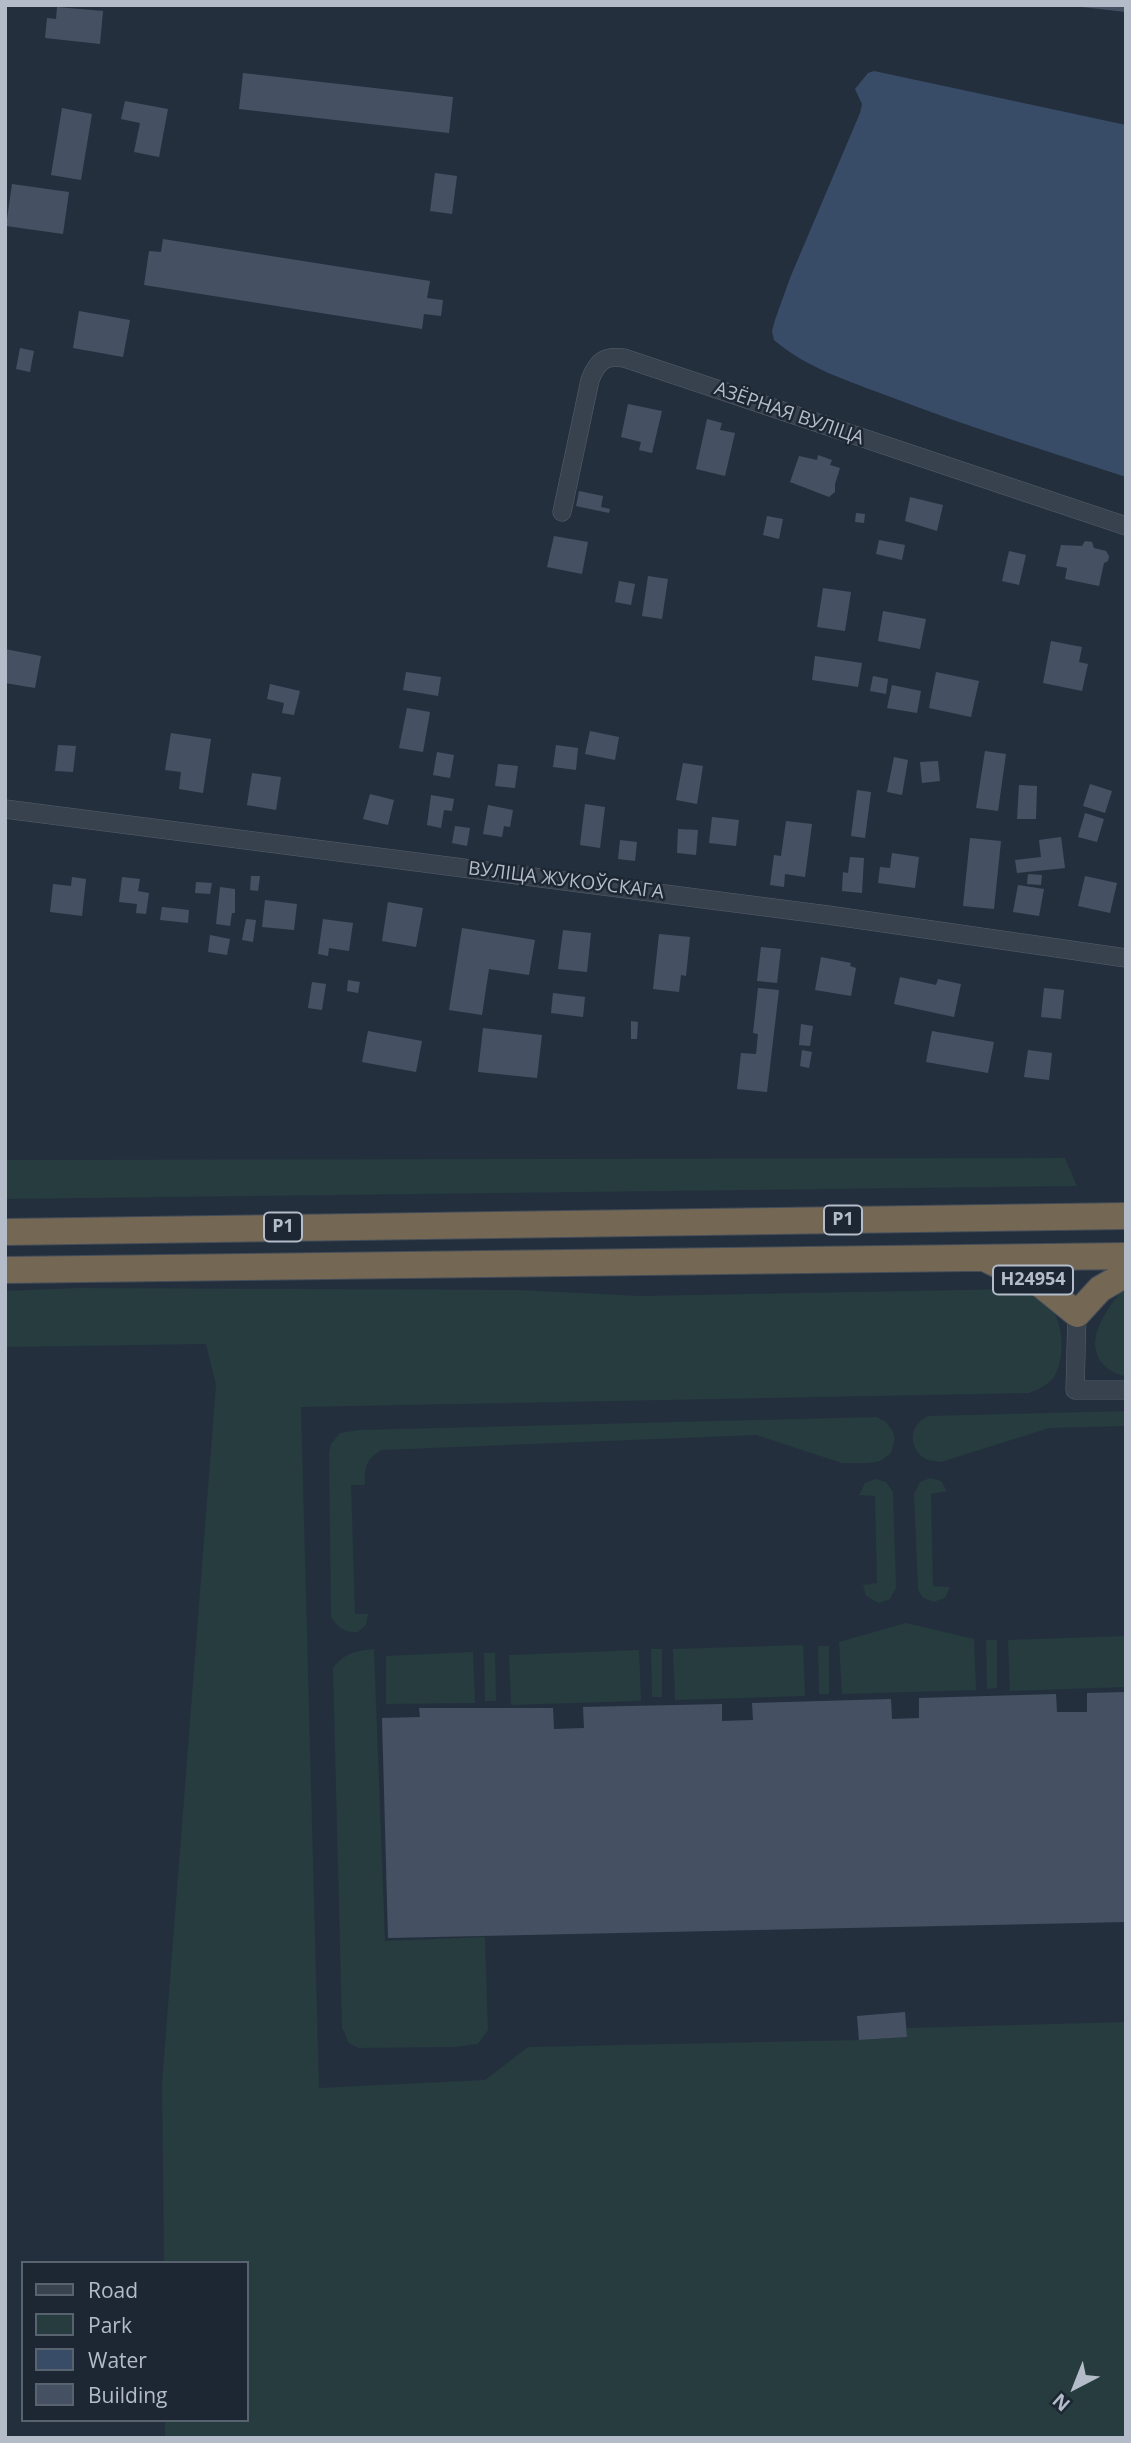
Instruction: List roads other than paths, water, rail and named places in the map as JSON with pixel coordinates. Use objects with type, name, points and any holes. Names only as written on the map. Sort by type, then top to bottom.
[{"type":"highway","name":"Р1","points":[[5,1232],[1126,1216]]},
{"type":"highway","name":"Р1","points":[[5,1270],[1126,1256]]},
{"type":"highway","name":"Н24954","points":[[982,1257],[1040,1284],[1077,1314],[1100,1289],[1126,1274]]},
{"type":"street","name":"АЗЁРНАЯ ВУЛІЦА","points":[[562,513],[590,380],[594,369],[611,356],[624,358],[1126,526]]},
{"type":"street","name":"ВУЛІЦА ЖУКОЎСКАГА","points":[[5,809],[828,915],[1126,958]]},
{"type":"street","name":"Н24954","points":[[1077,1314],[1075,1390],[1126,1390]]},
{"type":"water","points":[[874,71],[1126,125],[1126,477],[976,428],[843,379],[814,366],[774,340],[772,331],[790,278],[860,113],[862,104],[855,89],[868,73]]}]
